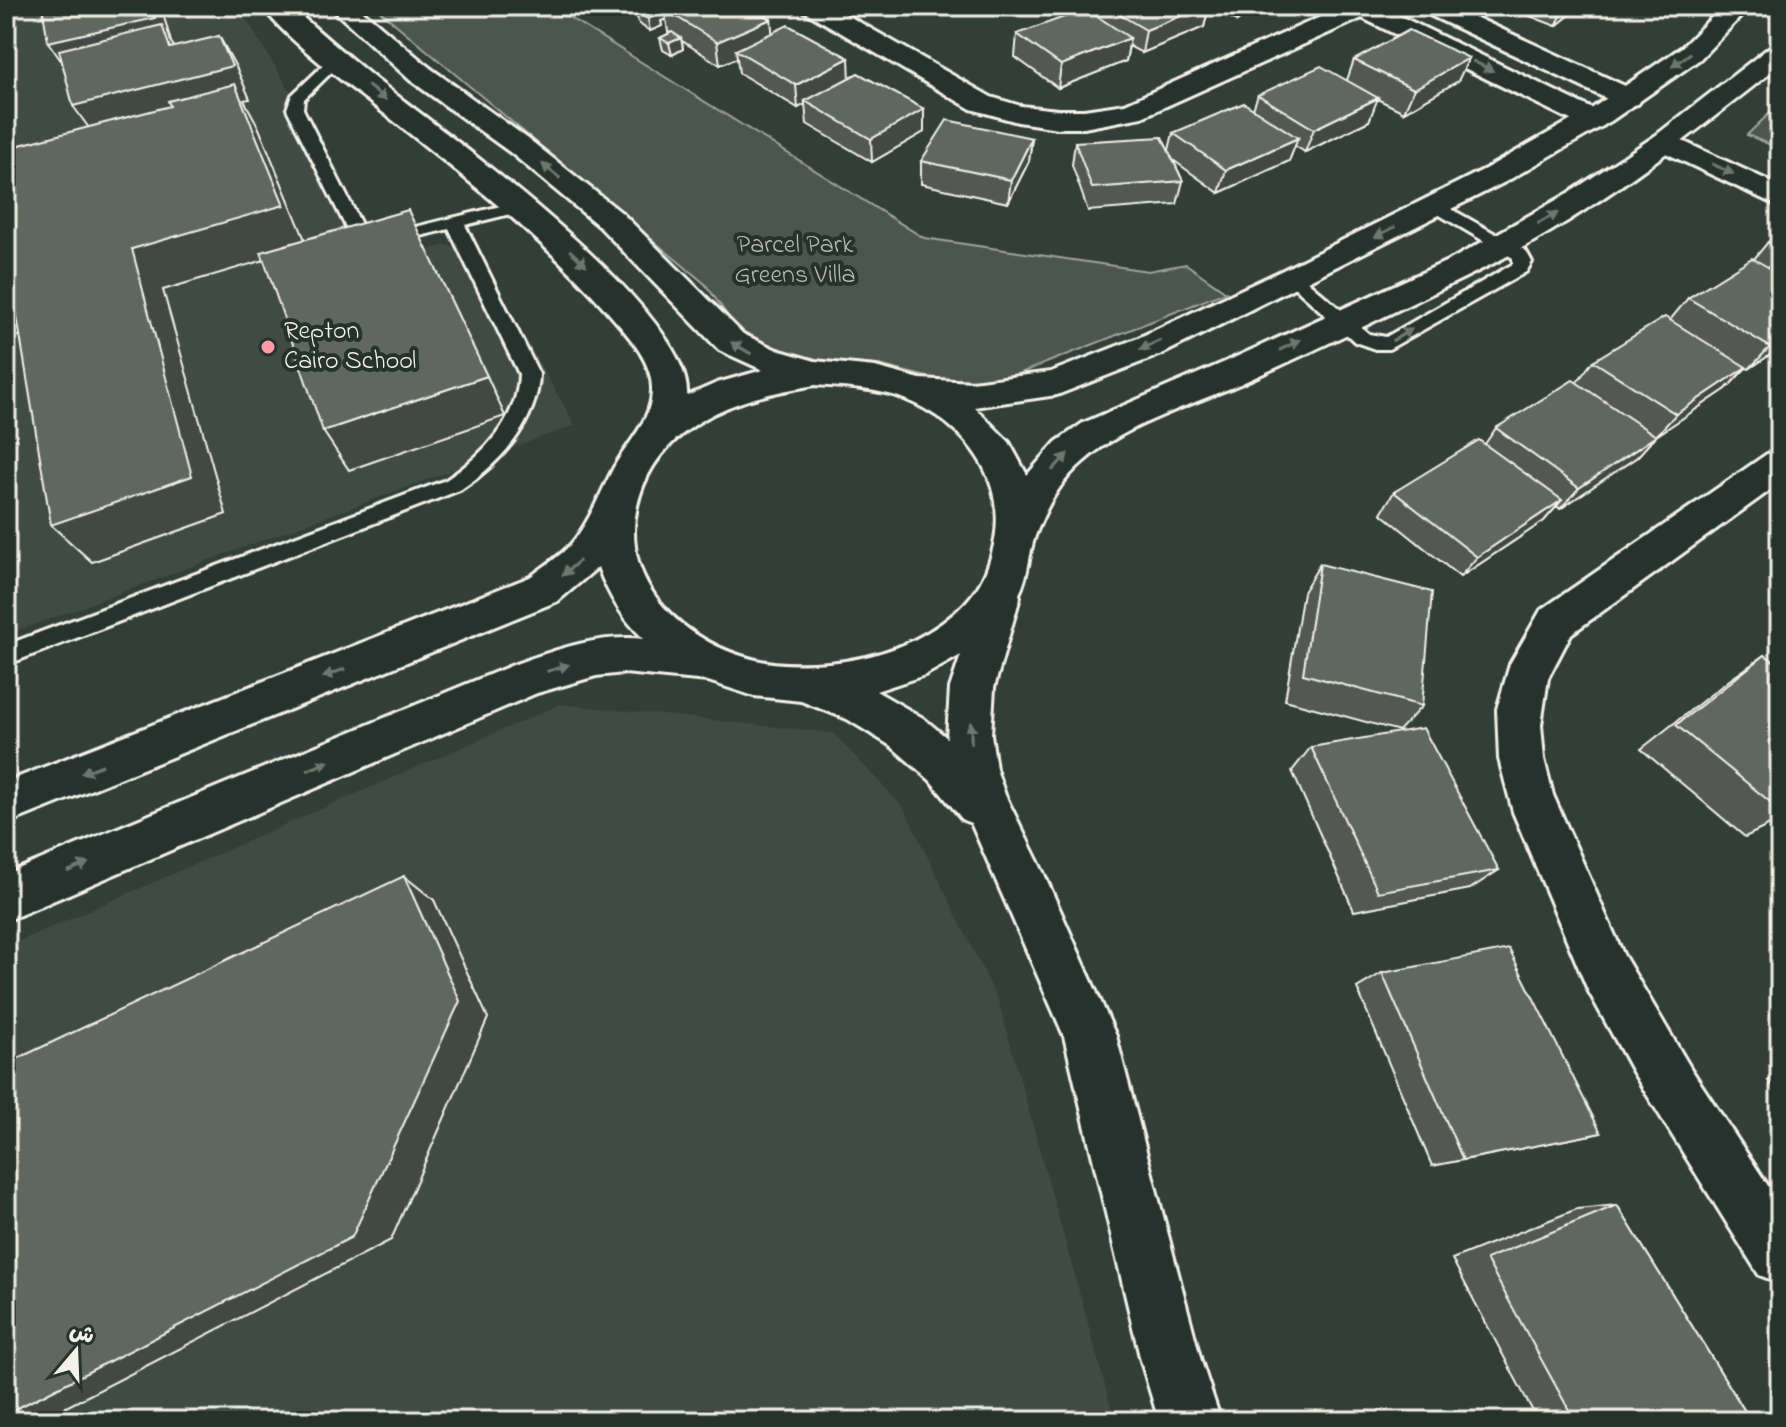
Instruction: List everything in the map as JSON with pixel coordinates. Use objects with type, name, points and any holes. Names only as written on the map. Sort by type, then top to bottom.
[{"type":"street","points":[[275,6],[337,60],[521,206],[587,266],[639,327],[669,379],[670,394],[655,437]]},
{"type":"street","points":[[342,6],[420,74],[521,147],[611,220],[731,342],[765,359],[815,373]]},
{"type":"street","points":[[813,6],[981,103],[1018,114],[1058,119],[1084,119],[1132,111],[1364,7],[1593,120]]},
{"type":"street","points":[[1430,6],[1628,98]]},
{"type":"street","points":[[6,803],[544,589],[585,555],[616,506],[630,469],[655,437],[701,403],[755,382],[815,373],[864,376],[911,388],[972,395],[1030,390],[1106,365],[1293,278],[1437,206],[1593,120],[1691,53],[1738,6]]},
{"type":"street","points":[[1190,1421],[1171,1361],[1090,1036],[1027,890],[998,834],[973,769],[969,734],[972,688],[1030,501],[1046,477],[1069,452],[1096,432],[1237,371],[1463,266],[1580,200],[1665,142],[1704,128],[1780,52]]},
{"type":"street","points":[[1665,142],[1780,198]]},
{"type":"street","points":[[911,388],[956,411],[991,443],[1013,484],[1020,528]]},
{"type":"street","points":[[1780,464],[1556,622],[1538,646],[1526,674],[1520,705],[1519,740],[1525,777],[1538,816],[1611,983],[1684,1105],[1780,1254]]},
{"type":"street","points":[[616,506],[612,542],[621,579],[641,613],[673,643],[714,666]]},
{"type":"street","points":[[801,684],[866,678],[926,657],[973,623],[1005,582]]},
{"type":"street","points":[[6,898],[528,678],[596,658],[624,655],[714,666],[756,679],[801,684],[839,694],[869,707],[932,752],[958,776],[998,834]]},
{"type":"lane","points":[[337,60],[297,98],[295,109],[359,237],[372,242],[521,206]]},
{"type":"lane","points":[[1437,206],[1503,243]]},
{"type":"lane","points":[[6,655],[453,485],[479,468],[523,408],[531,385],[529,374],[455,223]]},
{"type":"lane","points":[[1293,278],[1340,321]]},
{"type":"shaded area","name":"Repton Cairo School","points":[[6,6],[238,6],[290,91],[287,101],[366,269],[444,245],[474,249],[575,425],[6,635]]},
{"type":"shaded area","points":[[561,704],[833,733],[904,808],[999,1003],[1115,1421],[6,1421],[6,947]]},
{"type":"green space","name":"Parcel Park Greens Villa","points":[[374,6],[551,6],[924,238],[1148,271],[1186,264],[1226,292],[1003,380],[935,379],[879,365],[802,360],[741,334],[705,284]]},
{"type":"green space","points":[[1780,103],[1780,149],[1747,135]]},
{"type":"building","points":[[42,6],[151,6],[155,18],[48,42]]},
{"type":"building","points":[[672,6],[750,6],[771,19],[717,42],[664,9]]},
{"type":"building","points":[[1105,6],[1206,6],[1146,30]]},
{"type":"building","points":[[649,7],[660,14],[648,19],[636,13]]},
{"type":"building","points":[[1086,9],[1130,38],[1061,65],[1017,34]]},
{"type":"building","points":[[162,25],[170,48],[219,36],[232,66],[73,106],[59,50]]},
{"type":"building","points":[[788,25],[849,58],[796,85],[736,50]]},
{"type":"building","points":[[1409,30],[1469,58],[1414,89],[1354,60]]},
{"type":"building","points":[[672,32],[681,38],[669,43],[660,38]]},
{"type":"building","points":[[1321,66],[1378,98],[1314,129],[1258,95]]},
{"type":"building","points":[[858,73],[924,109],[871,139],[805,101]]},
{"type":"building","points":[[235,84],[284,205],[132,249],[192,476],[51,525],[12,286],[6,287],[6,142],[8,148],[170,106],[168,101]]},
{"type":"building","points":[[1244,103],[1298,138],[1226,170],[1173,133]]},
{"type":"building","points":[[947,120],[1032,138],[1011,180],[921,161]]},
{"type":"building","points":[[1162,137],[1183,181],[1092,188],[1075,142]]},
{"type":"building","points":[[408,210],[487,376],[323,431],[261,252]]},
{"type":"building","points":[[1780,235],[1780,249],[1768,242]]},
{"type":"building","points":[[1752,258],[1780,274],[1780,340],[1770,347],[1688,298]]},
{"type":"building","points":[[1665,317],[1746,367],[1676,414],[1593,361]]},
{"type":"building","points":[[1573,380],[1656,436],[1579,488],[1496,428]]},
{"type":"building","points":[[1479,440],[1562,500],[1477,557],[1394,492]]},
{"type":"building","points":[[1320,564],[1432,592],[1422,706],[1303,674]]},
{"type":"building","points":[[1765,655],[1780,666],[1780,810],[1676,725]]},
{"type":"building","points":[[1423,728],[1499,870],[1378,892],[1311,747]]},
{"type":"building","points":[[404,876],[460,1001],[352,1237],[6,1414],[6,1064]]},
{"type":"building","points":[[1509,949],[1601,1133],[1463,1160],[1382,973]]},
{"type":"building","points":[[1617,1205],[1751,1421],[1575,1421],[1486,1259]]},
{"type":"place","name":"Repton Cairo School","points":[[268,347]]}]
